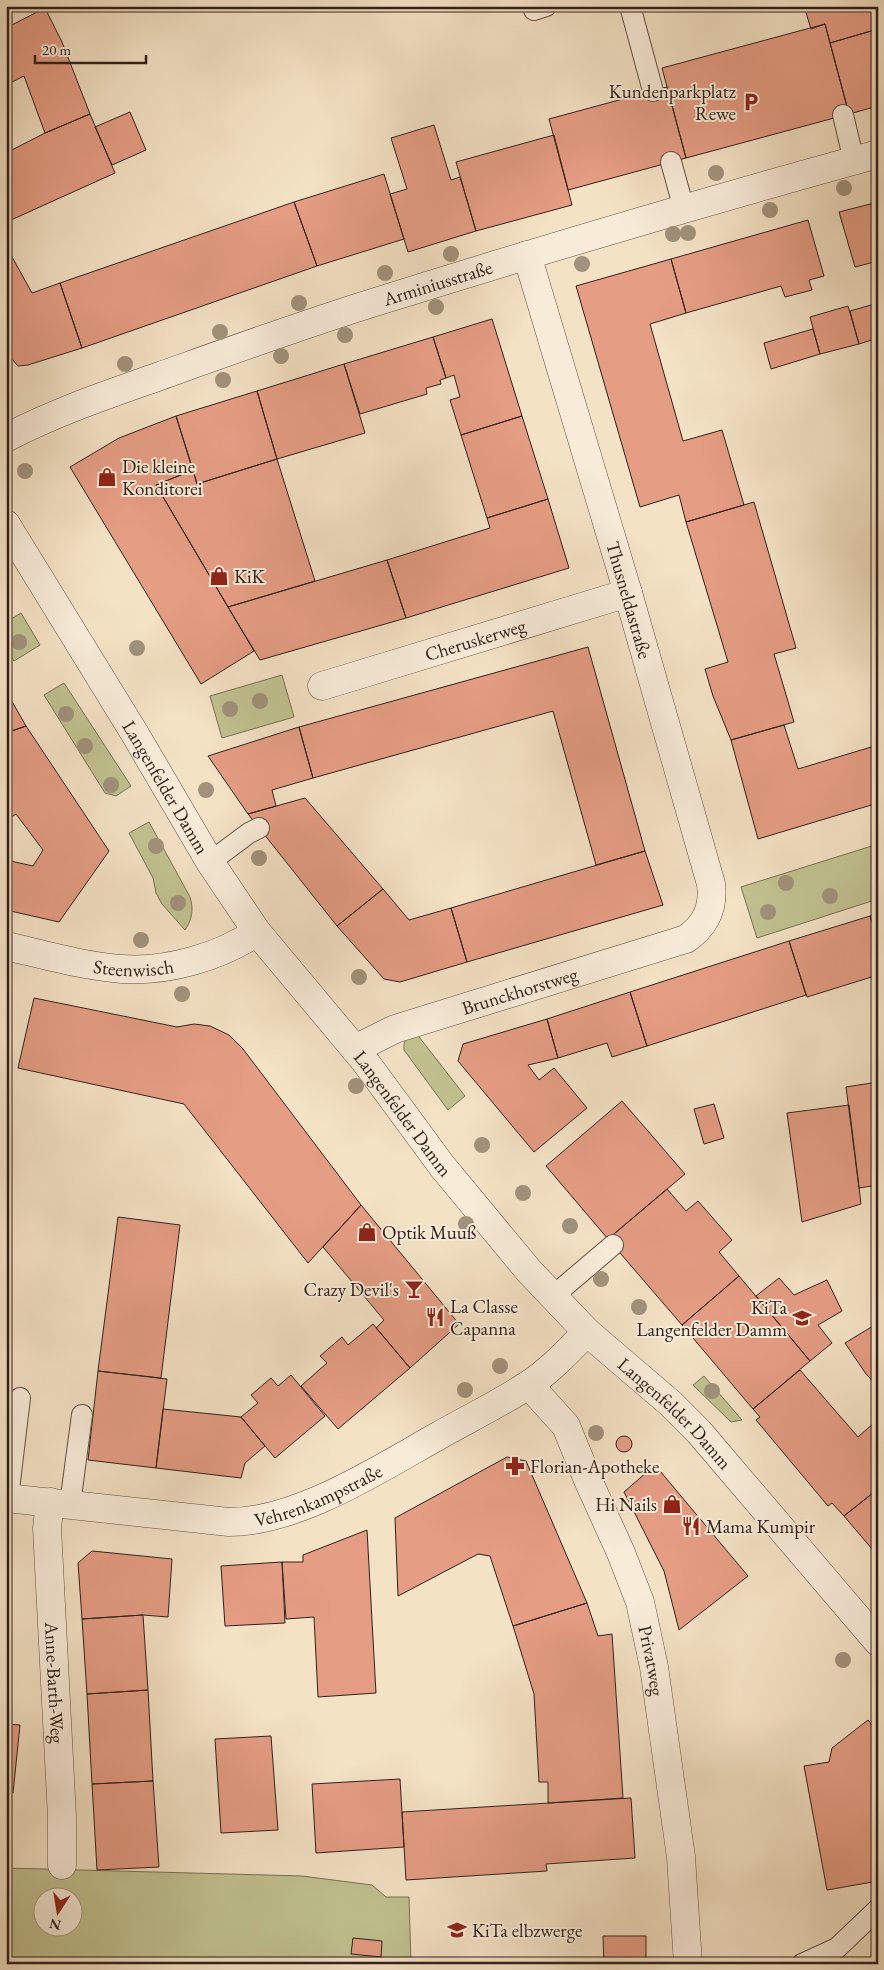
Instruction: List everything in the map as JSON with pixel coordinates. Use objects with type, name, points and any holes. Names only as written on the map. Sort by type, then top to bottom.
[{"type":"street","name":"Arminiusstraße","points":[[6,438],[32,424],[260,339],[527,255],[866,157]]},
{"type":"street","name":"Thusneldastraße","points":[[527,255],[628,593],[711,884],[711,906],[706,920],[696,932],[686,939]]},
{"type":"street","name":"Langenfelder Damm","points":[[6,524],[135,734],[210,862],[257,932],[355,1049],[442,1166],[552,1297],[587,1332],[670,1403],[699,1432],[878,1642]]},
{"type":"street","name":"Cheruskerweg","points":[[322,686],[628,593]]},
{"type":"street","name":"Steenwisch","points":[[6,946],[102,966],[125,969],[148,968],[173,965],[214,954],[232,947],[257,932]]},
{"type":"street","name":"Brunckhorstweg","points":[[355,1049],[395,1029],[686,939]]},
{"type":"street","name":"Vehrenkampstraße","points":[[7,1498],[229,1522],[259,1520],[320,1499],[395,1460],[529,1385],[587,1332]]},
{"type":"street","name":"Privatweg","points":[[529,1385],[566,1426],[640,1602],[654,1667],[681,1858],[688,1964]]},
{"type":"street","name":"Anne-Barth-Weg","points":[[60,1503],[47,1528],[62,1817],[62,1865]]},
{"type":"lane","points":[[630,6],[653,91]]},
{"type":"lane","points":[[843,115],[866,157]]},
{"type":"lane","points":[[671,162],[684,209]]},
{"type":"lane","points":[[210,862],[249,833],[259,828]]},
{"type":"lane","points":[[552,1297],[613,1245]]},
{"type":"lane","points":[[7,1498],[20,1398]]},
{"type":"lane","points":[[60,1503],[82,1414]]},
{"type":"lane","points":[[802,1964],[837,1948],[878,1909]]},
{"type":"green space","points":[[21,613],[40,645],[14,661],[6,649],[6,622]]},
{"type":"green space","points":[[282,675],[294,717],[222,738],[210,696]]},
{"type":"green space","points":[[64,683],[131,786],[116,796],[105,793],[44,695]]},
{"type":"green space","points":[[149,822],[190,897],[192,914],[185,930],[162,904],[156,893],[153,878],[129,833]]},
{"type":"green space","points":[[878,844],[878,899],[757,938],[741,887]]},
{"type":"green space","points":[[416,1033],[465,1096],[448,1110],[404,1050],[404,1044],[407,1039]]},
{"type":"green space","points":[[704,1376],[742,1420],[731,1422],[693,1385]]},
{"type":"green space","points":[[6,1868],[302,1876],[372,1885],[386,1897],[409,1897],[411,1964],[6,1964]]},
{"type":"building","points":[[804,6],[878,6],[878,29],[830,43],[825,24],[811,29]]},
{"type":"building","points":[[45,8],[62,42],[90,114],[45,133],[24,76],[6,85],[6,28]]},
{"type":"building","name":"Kundenparkplatz Rewe","points":[[825,24],[849,114],[686,158],[662,68]]},
{"type":"building","points":[[878,29],[878,106],[849,114],[830,43]]},
{"type":"building","points":[[667,87],[686,158],[568,190],[549,119]]},
{"type":"building","points":[[130,112],[146,150],[112,165],[95,127]]},
{"type":"building","points":[[90,114],[115,173],[11,220],[6,209],[6,153],[45,133]]},
{"type":"building","points":[[434,125],[451,180],[460,177],[476,231],[408,252],[390,194],[407,189],[391,138]]},
{"type":"building","points":[[554,135],[572,205],[476,231],[456,162]]},
{"type":"building","points":[[384,174],[404,239],[317,266],[294,202]]},
{"type":"building","points":[[294,202],[317,266],[82,348],[60,283]]},
{"type":"building","points":[[878,202],[878,261],[855,267],[839,212]]},
{"type":"building","points":[[808,220],[824,276],[809,280],[812,290],[785,297],[781,286],[686,313],[671,259]]},
{"type":"building","points":[[6,246],[32,293],[60,283],[82,348],[28,365],[18,366],[12,359],[6,348]]},
{"type":"building","points":[[671,259],[686,313],[650,324],[683,441],[722,430],[744,505],[686,522],[679,495],[640,507],[576,286]]},
{"type":"building","points":[[878,303],[878,338],[859,344],[850,311]]},
{"type":"building","points":[[848,306],[859,344],[820,354],[810,317]]},
{"type":"building","points":[[492,319],[522,416],[461,435],[450,400],[460,397],[454,375],[446,378],[433,337]]},
{"type":"building","points":[[813,329],[820,354],[771,369],[764,343]]},
{"type":"building","points":[[433,337],[446,378],[440,380],[441,384],[426,388],[427,394],[360,414],[344,364]]},
{"type":"building","points":[[344,364],[365,433],[277,459],[257,391]]},
{"type":"building","points":[[257,391],[277,459],[197,484],[176,416]]},
{"type":"building","points":[[176,416],[193,470],[156,485],[254,651],[201,684],[70,467],[119,438]]},
{"type":"building","points":[[522,416],[548,499],[487,518],[461,435]]},
{"type":"building","points":[[277,459],[315,581],[228,607],[156,485],[193,470],[197,484]]},
{"type":"building","points":[[548,499],[569,568],[406,618],[387,560],[490,528],[487,518]]},
{"type":"building","points":[[754,502],[796,648],[774,654],[794,722],[731,740],[713,696],[705,669],[728,662],[686,522]]},
{"type":"building","points":[[387,560],[406,618],[260,660],[228,607]]},
{"type":"building","points":[[588,647],[645,851],[596,865],[553,711],[313,778],[299,727]]},
{"type":"building","points":[[6,691],[26,726],[6,733]]},
{"type":"building","points":[[784,725],[798,769],[878,745],[878,803],[758,839],[731,740]]},
{"type":"building","points":[[26,726],[109,851],[59,922],[6,910],[6,860],[33,866],[43,850],[16,814],[10,818],[6,812],[6,733]]},
{"type":"building","points":[[299,727],[313,778],[272,790],[276,806],[248,814],[208,756]]},
{"type":"building","points":[[305,798],[383,889],[337,926],[248,814]]},
{"type":"building","points":[[645,851],[663,905],[467,962],[451,908]]},
{"type":"building","points":[[383,889],[409,920],[451,908],[467,962],[400,982],[384,979],[337,926]]},
{"type":"building","points":[[878,913],[878,941],[870,916]]},
{"type":"building","points":[[870,916],[878,941],[878,975],[807,997],[789,941]]},
{"type":"building","points":[[789,941],[806,995],[647,1046],[630,992]]},
{"type":"building","points":[[630,992],[647,1046],[612,1057],[607,1043],[558,1058],[547,1019]]},
{"type":"building","points":[[34,998],[177,1027],[194,1024],[210,1026],[229,1035],[243,1049],[361,1205],[308,1263],[184,1104],[18,1068]]},
{"type":"building","points":[[547,1019],[558,1058],[528,1065],[539,1080],[554,1068],[587,1108],[534,1152],[458,1061],[463,1044]]},
{"type":"building","points":[[878,1082],[878,1185],[859,1188],[846,1087]]},
{"type":"building","points":[[622,1101],[685,1174],[608,1239],[546,1166]]},
{"type":"building","points":[[714,1104],[724,1138],[704,1144],[694,1109]]},
{"type":"building","points":[[849,1105],[861,1204],[802,1222],[787,1113]]},
{"type":"building","points":[[667,1189],[686,1211],[698,1201],[732,1240],[719,1252],[739,1276],[682,1325],[608,1239]]},
{"type":"building","points":[[361,1205],[459,1324],[410,1368],[376,1328],[384,1320],[323,1247]]},
{"type":"building","points":[[118,1217],[180,1225],[161,1378],[98,1371]]},
{"type":"building","points":[[739,1276],[810,1361],[753,1409],[682,1325]]},
{"type":"building","name":"KiTa Langenfelder Damm","points":[[779,1278],[794,1295],[827,1280],[842,1311],[818,1325],[832,1343],[810,1361],[756,1296]]},
{"type":"building","points":[[878,1323],[878,1387],[866,1374],[845,1343]]},
{"type":"building","points":[[373,1324],[410,1368],[338,1429],[301,1386],[327,1363],[320,1356],[342,1337],[348,1345]]},
{"type":"building","points":[[800,1370],[858,1437],[876,1421],[878,1423],[878,1489],[844,1516],[832,1503],[828,1506],[756,1420],[760,1417],[753,1409]]},
{"type":"building","points":[[98,1371],[167,1379],[156,1468],[88,1460]]},
{"type":"building","points":[[291,1375],[325,1416],[275,1458],[241,1417],[258,1403],[251,1395],[271,1378],[278,1386]]},
{"type":"building","points":[[163,1409],[241,1417],[265,1446],[245,1463],[241,1478],[156,1468]]},
{"type":"building","points":[[624,1436],[630,1438],[632,1444],[630,1450],[624,1452],[618,1450],[616,1444],[618,1438]]},
{"type":"building","points":[[507,1457],[526,1461],[587,1603],[513,1626],[490,1556],[478,1554],[398,1596],[395,1518]]},
{"type":"building","points":[[655,1465],[748,1576],[679,1630],[664,1571],[624,1492]]},
{"type":"building","points":[[878,1489],[878,1556],[844,1516]]},
{"type":"building","points":[[367,1530],[376,1693],[318,1697],[314,1617],[286,1619],[282,1562],[303,1562],[303,1555]]},
{"type":"building","points":[[92,1551],[172,1559],[168,1617],[143,1615],[82,1619],[78,1563]]},
{"type":"building","points":[[282,1562],[285,1623],[225,1626],[221,1566]]},
{"type":"building","points":[[587,1603],[598,1636],[612,1634],[623,1798],[548,1803],[548,1782],[539,1782],[534,1694],[513,1626]]},
{"type":"building","points":[[143,1615],[148,1690],[87,1694],[82,1619]]},
{"type":"building","points":[[148,1690],[153,1781],[92,1784],[87,1694]]},
{"type":"building","points":[[868,1720],[878,1732],[878,1881],[827,1890],[804,1766],[829,1762],[832,1748]]},
{"type":"building","points":[[6,1724],[20,1725],[13,1793],[6,1792]]},
{"type":"building","points":[[271,1736],[278,1830],[221,1833],[215,1739]]},
{"type":"building","points":[[400,1779],[404,1847],[316,1853],[312,1784]]},
{"type":"building","points":[[153,1781],[159,1867],[97,1870],[92,1784]]},
{"type":"building","points":[[631,1798],[635,1858],[546,1864],[547,1871],[406,1880],[402,1812]]},
{"type":"building","points":[[603,1936],[646,1936],[646,1964],[604,1964]]},
{"type":"building","points":[[353,1938],[382,1941],[381,1957],[351,1954]]},
{"type":"place","name":"Kundenparkplatz Rewe","points":[[751,102]]},
{"type":"place","name":"Die kleine Konditorei","points":[[107,477]]},
{"type":"place","name":"KiK","points":[[219,576]]},
{"type":"place","name":"Optik Muuß","points":[[367,1232]]},
{"type":"place","name":"Crazy Devil's","points":[[414,1289]]},
{"type":"place","name":"La Classe Capanna","points":[[435,1317]]},
{"type":"place","name":"KiTa Langenfelder Damm","points":[[802,1318]]},
{"type":"place","name":"Florian-Apotheke","points":[[515,1466]]},
{"type":"place","name":"Hi Nails","points":[[672,1504]]},
{"type":"place","name":"Mama Kumpir","points":[[691,1526]]},
{"type":"place","name":"KiTa elbzwerge","points":[[457,1930]]}]
